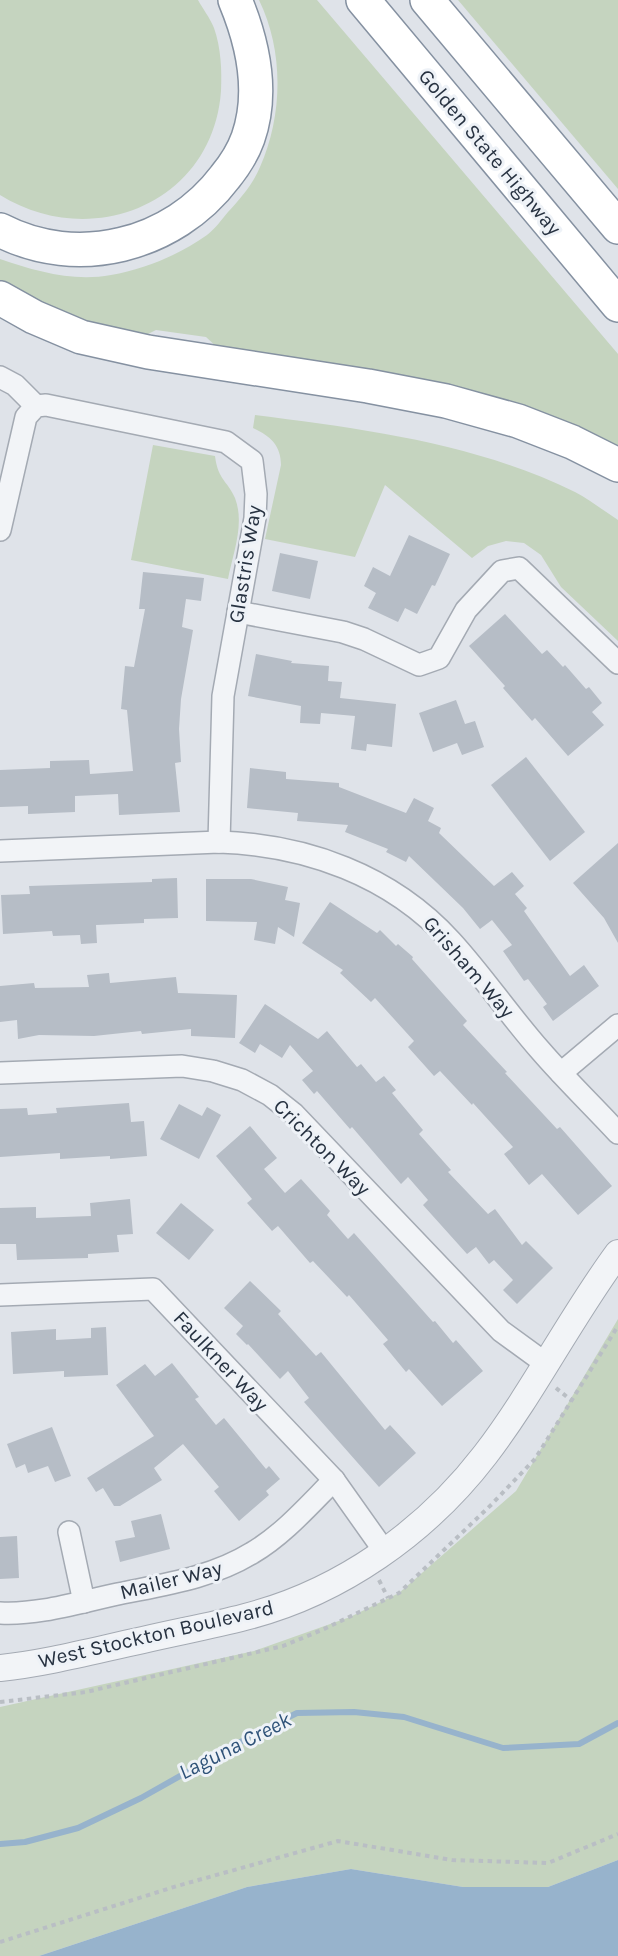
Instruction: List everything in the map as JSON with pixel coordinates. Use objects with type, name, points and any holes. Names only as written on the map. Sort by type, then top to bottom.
[{"type":"highway","points":[[0,230],[42,246],[74,250],[105,248],[135,241],[163,230],[193,211],[215,190],[233,166],[248,139],[255,104],[255,72],[248,32],[235,0]]},
{"type":"highway","name":"Golden State Highway","points":[[363,0],[618,305]]},
{"type":"highway","points":[[427,0],[618,227]]},
{"type":"highway","points":[[0,298],[34,317],[81,337],[148,352],[368,386],[446,401],[518,421],[572,442],[618,465]]},
{"type":"street","points":[[0,377],[15,385],[36,406],[26,417],[0,530]]},
{"type":"street","name":"Glastris Way","points":[[36,406],[46,405],[226,442],[252,461],[256,494],[255,518],[223,696],[219,842]]},
{"type":"street","points":[[238,612],[343,633],[363,639],[419,665],[439,658],[466,610],[502,571],[519,568],[618,663]]},
{"type":"street","name":"Grisham Way","points":[[0,851],[219,842],[277,846],[319,857],[359,873],[384,886],[418,910],[449,938],[540,1050],[618,1133]]},
{"type":"street","points":[[561,1073],[618,1025]]},
{"type":"street","name":"Crichton Way","points":[[0,1073],[182,1066],[213,1071],[242,1080],[270,1095],[294,1114],[501,1331],[545,1364]]},
{"type":"street","name":"West Stockton Boulevard","points":[[0,1668],[50,1660],[246,1617],[298,1600],[346,1576],[385,1552],[456,1490],[486,1454],[618,1254]]},
{"type":"street","name":"Faulkner Way","points":[[0,1295],[153,1289],[334,1480],[385,1552]]},
{"type":"street","name":"Mailer Way","points":[[0,1613],[39,1611],[205,1575],[255,1552],[275,1537],[334,1480]]},
{"type":"street","points":[[69,1532],[84,1602]]},
{"type":"path","points":[[0,1942],[177,1886],[338,1841],[452,1860],[548,1863],[618,1834]]},
{"type":"green space","points":[[0,0],[198,0],[211,21],[218,43],[221,91],[213,130],[196,163],[172,188],[142,206],[108,217],[72,219],[36,211],[0,195]]},
{"type":"green space","points":[[259,0],[317,0],[618,354],[618,450],[221,351],[206,337],[156,330],[140,338],[91,324],[43,305],[0,281],[0,259],[27,268],[68,276],[97,277],[124,272],[173,255],[216,227],[254,179],[268,147],[273,126],[278,83],[276,62],[273,40]]},
{"type":"green space","points":[[458,0],[618,0],[618,189]]},
{"type":"green space","points":[[255,415],[378,433],[459,450],[537,475],[586,498],[618,520],[618,641],[561,587],[541,555],[524,543],[506,541],[488,546],[472,558],[385,485],[355,557],[265,539],[281,465],[277,447],[265,434],[253,428]]},
{"type":"green space","points":[[153,445],[215,456],[218,470],[232,492],[238,508],[237,538],[228,579],[131,560]]},
{"type":"green space","points":[[618,1319],[618,1860],[548,1887],[463,1887],[351,1869],[247,1887],[39,1956],[0,1956],[0,1707],[254,1651],[350,1617],[399,1593],[516,1491]]},
{"type":"water","points":[[618,1860],[618,1956],[39,1956],[247,1887],[351,1869],[463,1887],[548,1887]]},
{"type":"building","points":[[409,535],[450,554],[435,586],[432,585],[417,614],[405,608],[398,622],[368,608],[376,593],[364,586],[373,567],[390,576]]},
{"type":"building","points":[[280,553],[318,561],[310,599],[272,591]]},
{"type":"building","points":[[143,572],[204,578],[201,601],[186,599],[182,627],[193,630],[181,699],[179,729],[181,762],[175,763],[180,812],[119,815],[118,794],[75,796],[75,812],[28,814],[28,806],[0,807],[0,770],[50,768],[50,761],[89,760],[90,774],[133,771],[127,710],[121,709],[125,666],[134,667],[145,609],[139,609]]},
{"type":"building","points":[[505,614],[542,654],[547,650],[563,667],[565,665],[586,689],[589,687],[602,703],[592,712],[604,725],[568,756],[535,718],[532,721],[503,688],[505,686],[469,646]]},
{"type":"building","points":[[256,654],[292,661],[291,663],[329,666],[328,681],[342,682],[340,698],[396,704],[392,747],[367,744],[366,751],[351,749],[355,716],[321,713],[320,724],[300,723],[301,706],[248,696]]},
{"type":"building","points":[[456,700],[465,724],[475,721],[484,747],[462,755],[457,743],[433,752],[419,713]]},
{"type":"building","points":[[526,757],[585,832],[550,861],[491,785]]},
{"type":"building","points":[[250,768],[286,772],[286,779],[339,783],[339,787],[406,813],[414,798],[434,808],[428,821],[441,828],[439,833],[494,886],[512,872],[524,886],[515,894],[527,908],[524,911],[570,976],[584,965],[599,986],[553,1021],[543,1007],[547,1004],[528,979],[524,981],[503,951],[512,945],[492,920],[480,929],[463,908],[409,856],[406,862],[386,852],[388,849],[345,832],[348,825],[297,821],[298,813],[247,808]]},
{"type":"building","points":[[618,843],[618,943],[604,918],[573,883]]},
{"type":"building","points":[[177,878],[178,918],[144,919],[144,923],[96,925],[97,943],[81,944],[80,935],[53,936],[52,931],[3,934],[1,895],[30,894],[29,886],[152,882],[152,879]]},
{"type":"building","points":[[206,879],[251,879],[288,887],[285,900],[300,903],[294,937],[278,927],[275,944],[254,940],[257,922],[206,921]]},
{"type":"building","points":[[330,902],[377,933],[380,930],[396,946],[398,944],[413,957],[412,959],[467,1021],[463,1025],[557,1129],[560,1127],[612,1186],[578,1215],[542,1174],[529,1185],[504,1154],[513,1147],[440,1071],[434,1076],[408,1047],[414,1041],[375,998],[371,1002],[340,973],[343,970],[302,943]]},
{"type":"building","points":[[109,973],[110,983],[176,977],[178,993],[237,995],[235,1038],[191,1036],[191,1029],[94,1036],[39,1035],[18,1039],[17,1020],[0,1022],[0,986],[34,983],[35,988],[89,987],[87,975]]},
{"type":"building","points":[[265,1004],[318,1039],[327,1031],[357,1067],[361,1064],[376,1082],[384,1076],[396,1090],[392,1093],[423,1130],[419,1134],[451,1170],[448,1172],[488,1214],[495,1209],[522,1245],[526,1241],[553,1268],[517,1304],[503,1290],[513,1280],[494,1260],[489,1264],[476,1247],[467,1254],[423,1205],[428,1200],[408,1177],[401,1184],[352,1127],[350,1129],[317,1091],[314,1094],[302,1080],[313,1071],[290,1045],[282,1058],[260,1044],[255,1053],[239,1043]]},
{"type":"building","points":[[129,1103],[131,1122],[144,1121],[147,1156],[60,1159],[60,1153],[0,1157],[0,1109],[27,1108],[28,1115],[57,1113],[56,1108]]},
{"type":"building","points":[[179,1104],[202,1116],[207,1107],[221,1115],[199,1159],[160,1139]]},
{"type":"building","points":[[250,1126],[277,1158],[264,1169],[285,1193],[301,1179],[330,1211],[327,1215],[348,1239],[354,1233],[433,1322],[435,1321],[453,1343],[456,1340],[483,1371],[442,1406],[409,1369],[406,1372],[383,1344],[388,1340],[349,1295],[347,1297],[313,1261],[310,1263],[278,1226],[272,1231],[247,1203],[252,1199],[216,1156]]},
{"type":"building","points":[[130,1199],[133,1234],[117,1235],[119,1252],[88,1254],[88,1258],[17,1260],[16,1244],[0,1244],[0,1208],[36,1207],[36,1218],[91,1216],[90,1203]]},
{"type":"building","points":[[181,1203],[214,1230],[189,1260],[156,1233]]},
{"type":"building","points":[[250,1281],[281,1311],[278,1314],[316,1356],[321,1352],[385,1430],[390,1425],[416,1453],[379,1487],[304,1402],[309,1398],[288,1371],[280,1379],[236,1334],[243,1326],[224,1308]]},
{"type":"building","points":[[106,1327],[108,1375],[64,1377],[64,1371],[13,1374],[11,1332],[56,1329],[56,1340],[91,1338],[91,1328]]},
{"type":"building","points":[[172,1363],[199,1397],[195,1399],[216,1425],[224,1418],[266,1469],[269,1466],[280,1479],[266,1491],[269,1495],[239,1521],[214,1491],[219,1487],[183,1444],[154,1468],[162,1480],[120,1506],[114,1506],[103,1488],[96,1492],[87,1478],[154,1436],[116,1385],[145,1364],[155,1376]]},
{"type":"building","points":[[52,1427],[71,1476],[55,1482],[48,1466],[28,1473],[25,1464],[16,1468],[7,1444]]},
{"type":"building","points":[[161,1514],[170,1549],[120,1562],[115,1541],[135,1537],[131,1521]]},
{"type":"building","points":[[17,1536],[19,1578],[0,1579],[0,1537]]},
{"type":"waterway","name":"Laguna Creek","points":[[0,1844],[25,1842],[78,1828],[141,1798],[251,1736],[297,1713],[354,1712],[404,1717],[503,1748],[579,1744],[618,1723]]}]
